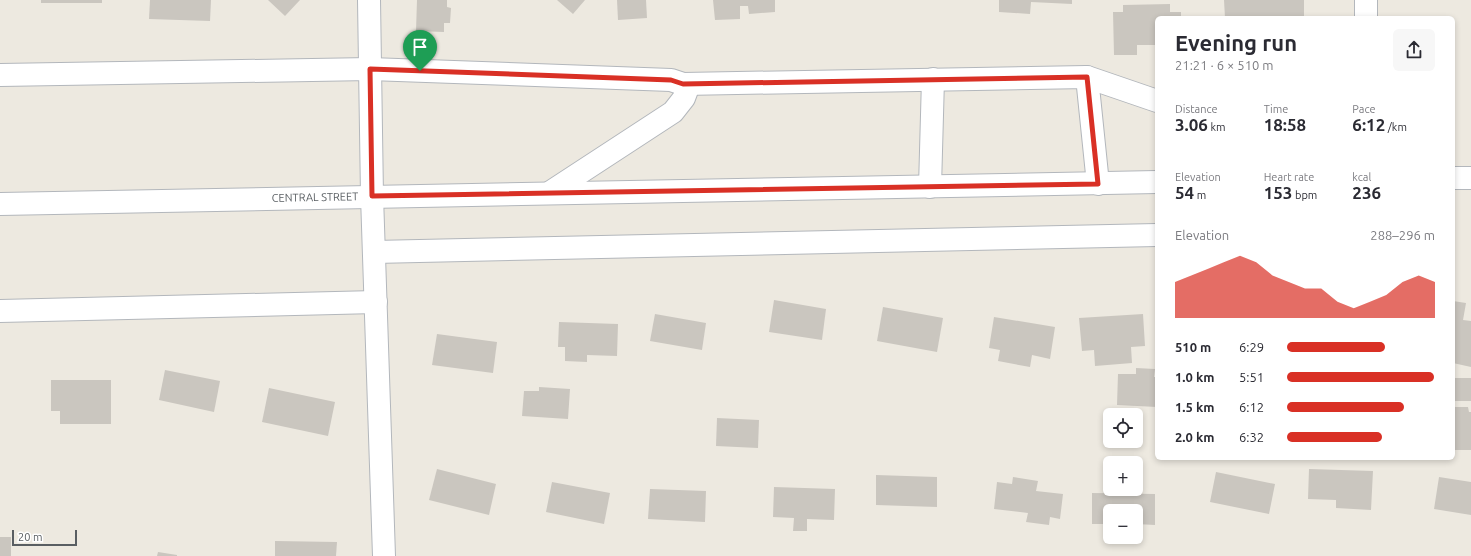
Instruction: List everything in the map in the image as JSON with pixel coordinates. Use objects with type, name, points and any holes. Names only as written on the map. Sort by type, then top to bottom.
[{"type":"street","points":[[369,0],[372,196],[384,556]]},
{"type":"street","points":[[1366,0],[1366,16]]},
{"type":"street","points":[[0,75],[370,69],[671,80],[683,84],[1087,77],[1155,100]]},
{"type":"street","points":[[1087,77],[1098,184]]},
{"type":"street","points":[[930,187],[933,79]]},
{"type":"street","points":[[549,193],[673,112],[684,98],[687,90],[683,84]]},
{"type":"street","points":[[1455,178],[1471,178]]},
{"type":"street","name":"CENTRAL STREET","points":[[0,204],[1155,182]]},
{"type":"street","points":[[374,252],[1155,235]]},
{"type":"street","points":[[0,311],[376,302]]},
{"type":"building","points":[[41,0],[102,0],[102,3],[41,3]]},
{"type":"building","points":[[150,0],[211,0],[210,21],[149,19]]},
{"type":"building","points":[[268,0],[300,0],[285,16]]},
{"type":"building","points":[[417,0],[447,0],[447,7],[451,8],[450,23],[444,23],[444,32],[416,31]]},
{"type":"building","points":[[557,0],[585,0],[573,14]]},
{"type":"building","points":[[617,0],[646,0],[647,18],[618,20]]},
{"type":"building","points":[[713,0],[775,0],[775,12],[749,14],[748,6],[740,6],[740,19],[715,20]]},
{"type":"building","points":[[999,0],[1072,0],[1072,4],[1031,2],[1030,14],[999,12]]},
{"type":"building","points":[[1224,0],[1304,0],[1304,16],[1225,16]]},
{"type":"building","points":[[1170,4],[1170,12],[1181,12],[1181,16],[1155,16],[1155,45],[1137,45],[1137,55],[1114,55],[1113,12],[1123,12],[1123,5]]},
{"type":"building","points":[[774,300],[826,309],[822,340],[769,332]]},
{"type":"building","points":[[1455,301],[1466,303],[1463,320],[1471,321],[1471,367],[1455,363]]},
{"type":"building","points":[[883,307],[943,318],[937,352],[877,341]]},
{"type":"building","points":[[655,314],[706,323],[702,350],[650,341]]},
{"type":"building","points":[[1143,314],[1145,346],[1131,347],[1132,363],[1095,366],[1094,350],[1082,351],[1079,318]]},
{"type":"building","points":[[994,317],[1055,327],[1050,359],[1032,355],[1030,367],[998,361],[1000,350],[989,348]]},
{"type":"building","points":[[559,322],[618,324],[617,356],[587,355],[587,362],[565,361],[565,347],[558,347]]},
{"type":"building","points":[[437,334],[497,342],[493,373],[432,365]]},
{"type":"building","points":[[1136,368],[1155,369],[1155,407],[1117,405],[1118,374],[1136,374]]},
{"type":"building","points":[[165,370],[220,381],[214,412],[159,400]]},
{"type":"building","points":[[1455,378],[1471,378],[1471,401],[1455,401]]},
{"type":"building","points":[[51,380],[111,380],[111,424],[60,424],[60,411],[51,411]]},
{"type":"building","points":[[539,387],[570,389],[568,419],[522,416],[524,391],[539,391]]},
{"type":"building","points":[[269,388],[335,402],[328,436],[262,422]]},
{"type":"building","points":[[1455,407],[1468,407],[1469,412],[1471,412],[1471,450],[1455,450]]},
{"type":"building","points":[[717,418],[759,420],[758,448],[716,446]]},
{"type":"building","points":[[437,469],[496,484],[489,515],[429,500]]},
{"type":"building","points":[[1309,469],[1373,471],[1371,510],[1336,508],[1336,500],[1308,499]]},
{"type":"building","points":[[1216,472],[1275,484],[1269,514],[1210,502]]},
{"type":"building","points":[[876,475],[937,477],[937,507],[876,505]]},
{"type":"building","points":[[1013,477],[1038,481],[1036,491],[1063,494],[1060,519],[1050,517],[1049,525],[1026,522],[1028,513],[994,509],[997,482],[1012,484]]},
{"type":"building","points":[[1439,477],[1471,482],[1471,515],[1434,509]]},
{"type":"building","points":[[552,482],[610,493],[604,524],[546,512]]},
{"type":"building","points":[[774,487],[835,489],[834,520],[807,519],[807,531],[793,531],[794,518],[773,517]]},
{"type":"building","points":[[650,489],[706,491],[705,522],[648,519]]},
{"type":"building","points":[[1092,493],[1103,493],[1103,496],[1143,496],[1143,494],[1155,494],[1155,525],[1143,524],[1143,504],[1103,504],[1103,524],[1092,524]]},
{"type":"building","points":[[0,537],[11,537],[11,556],[0,556]]},
{"type":"building","points":[[275,541],[337,542],[336,556],[275,556]]},
{"type":"building","points":[[158,552],[177,555],[177,556],[157,556]]},
{"type":"route","points":[[370,69],[420,71],[671,80],[683,84],[1087,77],[1098,184],[372,196],[370,69]]}]
